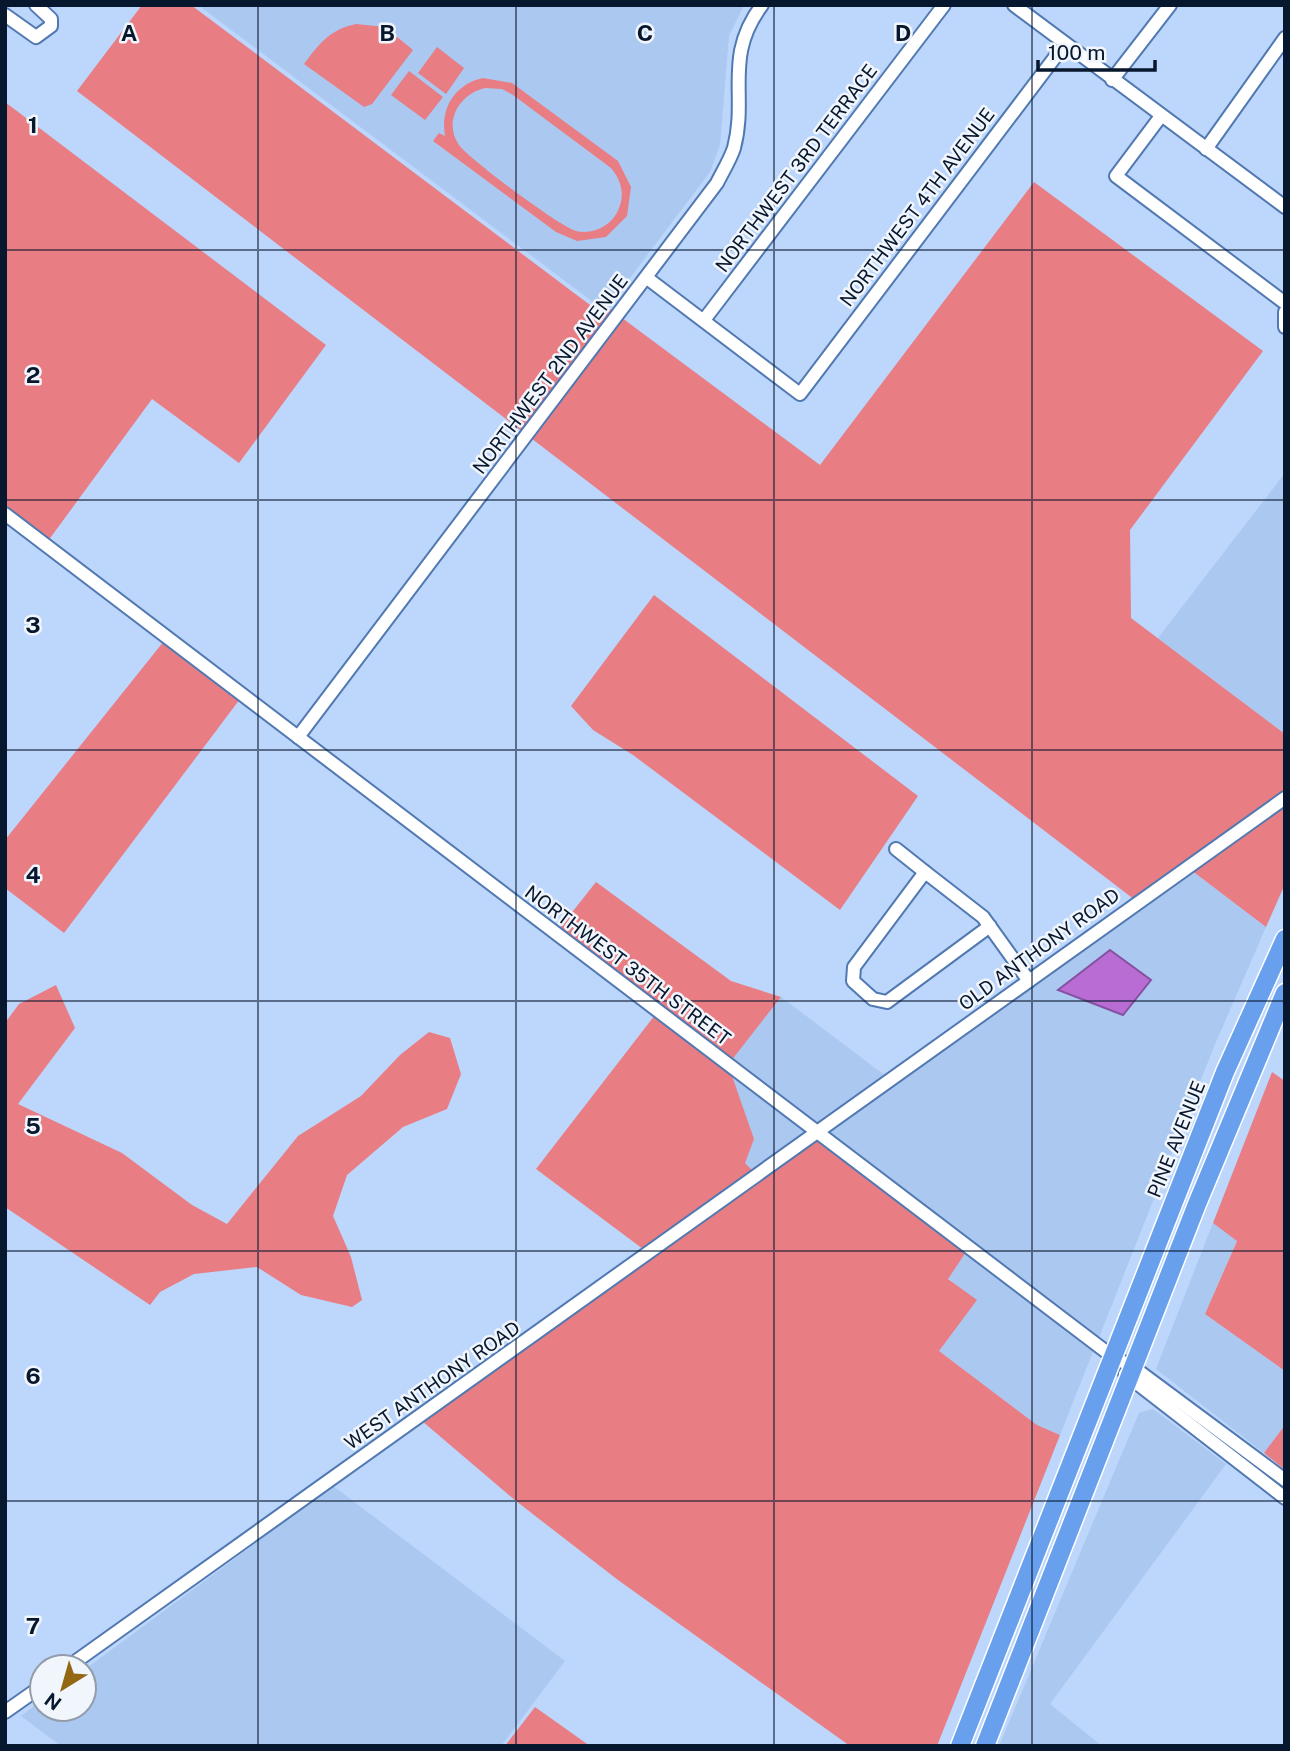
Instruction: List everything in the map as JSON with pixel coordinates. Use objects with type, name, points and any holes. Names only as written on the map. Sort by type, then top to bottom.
[{"type":"highway","name":"PINE AVENUE","points":[[960,1746],[1225,1072],[1285,939]]},
{"type":"highway","points":[[985,1746],[1229,1124],[1285,993]]},
{"type":"highway","points":[[1225,1072],[1232,1080],[1234,1092],[1229,1124]]},
{"type":"highway","points":[[980,1694],[1002,1703]]},
{"type":"street","points":[[5,15],[36,37],[51,26],[51,19],[36,5]]},
{"type":"street","name":"NORTHWEST 2ND AVENUE","points":[[298,737],[717,183],[733,150],[737,127],[737,65],[744,40],[762,5]]},
{"type":"street","name":"NORTHWEST 3RD TERRACE","points":[[704,320],[944,5]]},
{"type":"street","points":[[1014,5],[1033,11],[1065,44],[1285,207]]},
{"type":"street","points":[[1112,80],[1170,5]]},
{"type":"street","points":[[1206,149],[1285,38]]},
{"type":"street","name":"NORTHWEST 4TH AVENUE","points":[[704,320],[800,394],[1065,44]]},
{"type":"street","points":[[1161,116],[1116,176],[1285,303]]},
{"type":"street","points":[[647,278],[704,320]]},
{"type":"street","points":[[1285,312],[1285,327]]},
{"type":"street","name":"NORTHWEST 35TH STREET","points":[[5,514],[1113,1357],[1285,1498]]},
{"type":"street","name":"OLD ANTHONY ROAD","points":[[817,1132],[1285,798]]},
{"type":"street","points":[[896,849],[975,909],[1029,981]]},
{"type":"street","points":[[925,872],[854,967],[851,975],[856,986],[873,999],[887,1002],[990,926]]},
{"type":"street","name":"WEST ANTHONY ROAD","points":[[88,1653],[817,1132]]},
{"type":"street","name":"NORTHWEST 35TH STREET","points":[[1131,1372],[1285,1480]]},
{"type":"street","points":[[8,1705],[28,1694]]},
{"type":"shaded area","points":[[142,5],[191,5],[602,314],[610,309],[820,465],[1034,182],[1263,351],[1130,530],[1131,618],[1285,734],[1285,793],[1135,900],[77,91]]},
{"type":"shaded area","points":[[198,5],[744,5],[729,36],[720,145],[710,172],[605,311]]},
{"type":"shaded area","points":[[356,24],[385,27],[413,50],[372,104],[364,107],[304,64],[326,38]]},
{"type":"shaded area","points":[[437,47],[464,68],[446,94],[418,73]]},
{"type":"shaded area","points":[[409,71],[443,97],[425,120],[391,95]]},
{"type":"shaded area","points":[[483,78],[512,83],[618,161],[631,187],[627,216],[606,237],[577,241],[556,232],[433,141],[439,133],[445,136],[445,116],[452,99],[473,81]],"holes":[[[485,88],[502,89],[611,168],[620,182],[622,198],[616,214],[608,224],[583,232],[567,227],[496,177],[459,145],[454,136],[453,118],[461,103],[476,91]]]},
{"type":"shaded area","points":[[5,102],[326,345],[239,463],[152,399],[48,541],[5,508]]},
{"type":"shaded area","points":[[1285,473],[1285,734],[1158,638]]},
{"type":"shaded area","points":[[654,595],[918,796],[840,910],[633,755],[593,730],[571,706]]},
{"type":"shaded area","points":[[164,641],[240,699],[64,933],[5,888],[5,840]]},
{"type":"shaded area","points":[[1285,803],[1285,884],[1266,927],[1191,870]]},
{"type":"shaded area","points":[[1191,870],[1266,927],[1213,1049],[1098,1340],[824,1132]]},
{"type":"shaded area","points":[[596,882],[731,981],[781,997],[731,1061],[558,930]]},
{"type":"shaded area","points":[[1110,950],[1151,980],[1123,1015],[1058,990]]},
{"type":"shaded area","points":[[56,985],[75,1028],[18,1104],[122,1153],[192,1205],[227,1224],[298,1136],[361,1096],[400,1055],[429,1032],[450,1038],[461,1074],[447,1109],[403,1127],[347,1175],[333,1216],[351,1257],[362,1300],[352,1307],[301,1295],[257,1267],[194,1274],[160,1292],[150,1305],[5,1207],[5,1023],[19,1004]]},
{"type":"shaded area","points":[[781,997],[887,1077],[817,1127],[731,1061]]},
{"type":"shaded area","points":[[655,1015],[731,1073],[754,1139],[745,1163],[754,1172],[415,1416],[412,1413],[643,1249],[536,1169]]},
{"type":"shaded area","points":[[1272,1072],[1285,1081],[1285,1371],[1205,1314],[1237,1241],[1213,1223]]},
{"type":"shaded area","points":[[731,1073],[809,1133],[754,1172],[745,1163]]},
{"type":"shaded area","points":[[816,1138],[966,1252],[948,1279],[977,1300],[939,1351],[1037,1425],[1060,1435],[937,1746],[850,1746],[618,1580],[516,1501],[422,1421]]},
{"type":"shaded area","points":[[1213,1223],[1237,1240],[1205,1314],[1285,1371],[1285,1425],[1264,1453],[1156,1369]]},
{"type":"shaded area","points":[[966,1252],[1094,1349],[1060,1435],[1037,1425],[939,1351],[976,1301],[948,1278]]},
{"type":"shaded area","points":[[1153,1409],[1226,1464],[1050,1704],[1102,1746],[999,1746],[1139,1413]]},
{"type":"shaded area","points":[[1285,1425],[1285,1470],[1264,1453]]},
{"type":"shaded area","points":[[333,1486],[565,1661],[501,1746],[61,1746],[30,1723],[98,1723],[98,1660]]},
{"type":"shaded area","points":[[535,1707],[590,1746],[505,1746]]},
{"type":"shaded area","points":[[28,1711],[28,1721],[21,1716]]}]
